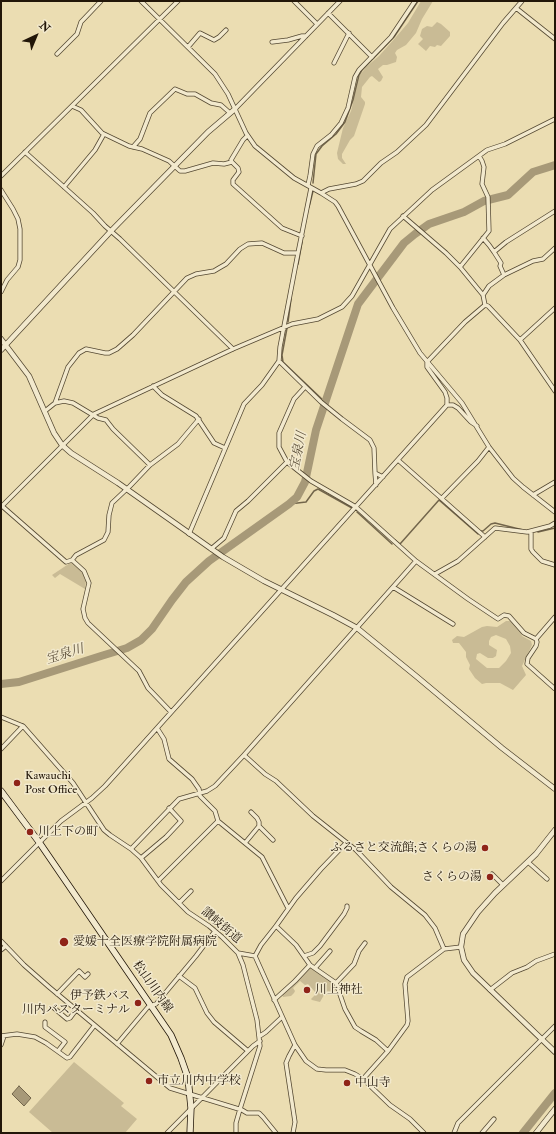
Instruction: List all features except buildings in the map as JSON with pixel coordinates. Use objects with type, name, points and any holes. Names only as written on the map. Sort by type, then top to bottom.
[{"type":"main road","name":"松山川内線","points":[[2,795],[39,842],[164,1024],[185,1067],[190,1094],[190,1133]]},
{"type":"street","points":[[57,54],[77,34],[81,22],[101,1]]},
{"type":"street","points":[[140,1],[215,74],[228,94],[248,136],[255,146],[294,178],[335,202],[393,308],[427,362],[462,403],[478,426],[489,447],[513,478],[555,512]]},
{"type":"street","points":[[1,176],[178,1]]},
{"type":"street","points":[[294,1],[317,24]]},
{"type":"street","points":[[1,350],[111,231],[208,132],[235,109],[340,1]]},
{"type":"street","points":[[189,534],[244,404],[259,389],[279,361],[280,347],[302,236],[314,151],[321,142],[331,135],[338,127],[348,108],[355,77],[361,67],[385,45],[397,30],[415,1]]},
{"type":"street","points":[[321,193],[329,189],[356,184],[363,181],[381,163],[397,152],[426,125],[522,1]]},
{"type":"street","points":[[516,8],[555,39]]},
{"type":"street","points":[[328,13],[372,57]]},
{"type":"street","points":[[188,47],[200,33],[214,40],[226,30]]},
{"type":"street","points":[[334,63],[349,33]]},
{"type":"street","points":[[272,42],[306,36]]},
{"type":"street","points":[[133,147],[140,139],[150,113],[176,90],[187,94],[195,94],[211,103],[221,105],[230,113]]},
{"type":"street","points":[[72,106],[80,110],[104,134],[133,147],[161,157],[169,161],[180,171],[213,163],[224,164],[232,162]]},
{"type":"street","points":[[199,419],[178,444],[150,464],[116,499],[110,509],[106,538],[98,544],[76,555],[72,560],[66,562],[2,506],[94,414],[233,349],[285,327],[298,322],[318,318],[342,307],[352,296],[390,229],[432,190],[487,150],[505,144],[555,119]]},
{"type":"street","points":[[64,187],[95,150],[104,134]]},
{"type":"street","points":[[232,162],[233,156],[242,140],[248,136]]},
{"type":"street","points":[[26,152],[93,213],[233,349]]},
{"type":"street","points":[[460,267],[489,229],[488,197],[482,184],[484,167],[479,156]]},
{"type":"street","points":[[232,162],[239,170],[232,182],[234,185],[282,228],[302,236]]},
{"type":"street","points":[[1,190],[14,209],[18,219],[20,229],[20,260],[18,267],[7,280],[1,292]]},
{"type":"street","points":[[494,252],[506,242],[555,212]]},
{"type":"street","points":[[403,216],[424,233],[460,267],[484,295]]},
{"type":"street","points":[[483,238],[489,244],[501,263],[500,266],[504,275]]},
{"type":"street","points":[[55,403],[68,367],[78,353],[86,349],[109,353],[117,349],[133,335],[187,278],[196,274],[214,271],[248,244],[258,243],[284,253],[298,253]]},
{"type":"street","points":[[485,305],[484,295],[489,286],[504,275],[533,261],[543,259],[555,248]]},
{"type":"street","points":[[1,881],[61,821],[105,786],[447,405],[445,392],[427,367],[427,362],[465,322],[485,305]]},
{"type":"street","points":[[485,305],[488,306],[520,340],[555,391]]},
{"type":"street","points":[[520,340],[555,308]]},
{"type":"street","points":[[1,339],[29,376],[54,433],[62,445],[76,457],[127,489],[223,557],[246,571],[334,615],[356,628],[502,748],[555,789]]},
{"type":"street","points":[[279,361],[321,402],[364,435],[372,443],[374,448],[376,485]]},
{"type":"street","points":[[153,386],[162,396],[199,419],[214,443],[225,448]]},
{"type":"street","points":[[305,387],[294,399],[279,433],[279,447],[286,462],[311,481],[356,507],[416,561],[453,588],[498,619],[504,615],[508,616],[524,633],[536,639]]},
{"type":"street","points":[[45,411],[55,403],[64,401],[73,402],[94,414],[98,418],[106,420],[113,429],[150,464]]},
{"type":"street","points":[[447,405],[453,405],[458,408],[471,422],[478,426]]},
{"type":"street","points":[[442,498],[478,461],[489,447]]},
{"type":"street","points":[[398,460],[485,537]]},
{"type":"street","points":[[213,550],[224,538],[236,511],[248,501],[286,462]]},
{"type":"street","points":[[375,473],[383,477]]},
{"type":"street","points":[[533,495],[555,482]]},
{"type":"street","points":[[435,574],[458,561],[495,528],[498,527],[523,532],[550,526],[555,523]]},
{"type":"street","points":[[531,531],[531,549],[533,552],[542,561],[555,565]]},
{"type":"street","points":[[72,560],[84,571],[88,579],[88,589],[83,609],[88,623],[139,671],[148,688],[171,712]]},
{"type":"street","points":[[131,849],[179,799],[211,790],[215,786],[416,561]]},
{"type":"street","points":[[392,587],[454,624]]},
{"type":"street","points":[[555,617],[536,639],[536,646],[528,658],[527,664],[555,689]]},
{"type":"street","name":"讃岐街道","points":[[1,717],[24,726],[73,782],[104,830],[141,858],[158,881],[188,912],[215,931],[238,953],[255,956]]},
{"type":"street","points":[[1,749],[24,726]]},
{"type":"street","points":[[157,728],[164,739],[169,759],[192,779],[199,789],[200,796],[215,811],[218,821],[262,858],[288,908]]},
{"type":"street","points":[[244,755],[313,816],[356,850],[391,887],[428,918],[435,928],[444,949]]},
{"type":"street","points":[[141,858],[166,837],[181,821],[169,808]]},
{"type":"street","points":[[251,812],[257,818],[260,824],[259,826],[273,840]]},
{"type":"street","points":[[158,881],[218,821]]},
{"type":"street","points":[[245,844],[259,826]]},
{"type":"street","points":[[555,830],[553,837],[486,902],[463,934],[461,947],[467,966],[555,1052]]},
{"type":"street","points":[[346,842],[321,868],[288,908],[261,945],[255,956],[274,1000],[302,1057],[313,1067],[326,1070],[345,1070],[355,1074],[363,1079],[390,1105],[410,1119],[424,1133]]},
{"type":"street","points":[[528,862],[547,879]]},
{"type":"street","points":[[492,874],[504,885]]},
{"type":"street","points":[[179,903],[190,891]]},
{"type":"street","points":[[304,956],[313,953],[320,946],[344,914],[347,906]]},
{"type":"street","points":[[276,926],[296,944],[310,965],[336,983],[345,1009],[355,1027],[376,1040],[388,1051]]},
{"type":"street","points":[[117,1044],[148,1008],[156,1004],[215,931]]},
{"type":"street","points":[[1,941],[24,965],[57,994],[170,1088],[240,1109],[247,1113],[261,1114],[276,1133]]},
{"type":"street","points":[[336,983],[354,964],[359,951],[365,943]]},
{"type":"street","points":[[1,950],[6,946]]},
{"type":"street","points":[[363,1079],[406,1028],[408,1021],[404,984],[407,977],[444,949],[461,947]]},
{"type":"street","points":[[315,968],[330,952]]},
{"type":"street","points":[[236,1133],[236,1123],[240,1109],[260,1050],[260,1036],[243,965],[238,953]]},
{"type":"street","points":[[490,990],[512,974],[536,961],[555,954]]},
{"type":"street","points":[[274,1000],[310,965]]},
{"type":"street","points":[[57,994],[75,979],[79,971],[85,977],[88,974]]},
{"type":"street","points":[[178,976],[195,988],[214,1022],[248,1051]]},
{"type":"street","points":[[54,1008],[67,1019],[70,1018],[76,1010]]},
{"type":"street","points":[[260,1036],[282,1017]]},
{"type":"street","points":[[46,1022],[45,1027],[65,1042],[58,1051]]},
{"type":"street","points":[[1,1044],[2,1036],[17,1034],[35,1038],[46,1043],[64,1057],[70,1057],[94,1026]]},
{"type":"street","points":[[454,1133],[458,1123],[555,1026]]},
{"type":"street","points":[[167,1133],[255,1044],[260,1042]]},
{"type":"street","points":[[293,1133],[295,1122],[286,1063],[296,1045]]},
{"type":"street","points":[[536,1133],[555,1109]]},
{"type":"street","points":[[482,1133],[494,1119]]},
{"type":"shaded area","points":[[421,1],[433,1],[422,19],[416,33],[406,45],[397,50],[395,53],[397,57],[396,62],[383,65],[378,69],[383,77],[381,81],[379,82],[372,76],[362,87],[361,97],[365,104],[354,136],[342,154],[342,158],[346,164],[343,164],[338,159],[337,153],[343,128],[351,111],[360,75],[408,23]]},
{"type":"shaded area","points":[[437,22],[450,32],[450,36],[441,46],[430,46],[426,51],[418,44],[423,39],[420,36],[422,29],[427,26],[432,27]]},
{"type":"shaded area","points":[[70,563],[82,572],[86,581],[85,589],[60,574],[55,578],[52,575]]},
{"type":"shaded area","points":[[506,621],[510,621],[520,630],[522,636],[531,641],[532,645],[522,666],[526,675],[513,690],[500,683],[482,684],[475,678],[469,669],[470,665],[466,657],[466,652],[459,643],[453,643],[452,640],[457,636],[464,637],[482,627],[497,627]],"holes":[[[496,635],[506,639],[510,646],[511,653],[499,668],[487,668],[476,659],[477,654],[480,653],[488,658],[493,658],[496,656],[497,650],[489,645],[491,637]]]},
{"type":"shaded area","points":[[310,967],[335,984],[337,989],[329,995],[324,995],[320,1002],[311,999],[315,995],[315,992],[308,984],[305,985],[300,981],[293,988],[295,991],[291,996],[283,997],[282,994]]},
{"type":"shaded area","points":[[74,1062],[124,1103],[121,1106],[137,1119],[125,1133],[53,1133],[29,1112]]},
{"type":"shaded area","points":[[19,1086],[31,1098],[24,1106],[12,1094]]},
{"type":"waterway","points":[[313,183],[316,154],[322,146],[336,134],[345,122],[353,100],[359,75],[394,37],[418,1]]},
{"type":"waterway","name":"宝泉川","points":[[1,684],[19,682],[127,648],[141,640],[152,629],[186,582],[209,561],[297,497],[305,482],[316,430],[358,304],[404,243],[429,224],[464,212],[484,201],[508,195],[533,172],[555,165]]},
{"type":"waterway","points":[[309,207],[313,191]]},
{"type":"waterway","points":[[298,264],[302,242]]},
{"type":"waterway","points":[[288,322],[291,299]]},
{"type":"waterway","points":[[287,328],[282,355],[283,362],[325,402]]},
{"type":"waterway","points":[[289,504],[306,502],[314,491],[318,489],[352,508]]},
{"type":"waterway","points":[[395,540],[400,544],[439,500],[478,534],[491,524],[495,523],[523,530]]},
{"type":"waterway","points":[[357,512],[392,544]]},
{"type":"waterway","points":[[538,532],[555,528]]},
{"type":"waterway","points":[[523,1133],[555,1093]]},
{"type":"place","name":"Kawauchi Post Office","points":[[17,783]]},
{"type":"place","name":"川上下の町","points":[[30,832]]},
{"type":"place","name":"ふるさと交流館;さくらの湯","points":[[485,848]]},
{"type":"place","name":"さくらの湯","points":[[490,877]]},
{"type":"place","name":"愛媛十全医療学院附属病院","points":[[64,942]]},
{"type":"place","name":"川上神社","points":[[307,990]]},
{"type":"place","name":"伊予鉄バス 川内バスターミナル","points":[[138,1003]]},
{"type":"place","name":"市立川内中学校","points":[[149,1081]]},
{"type":"place","name":"中山寺","points":[[347,1083]]}]
